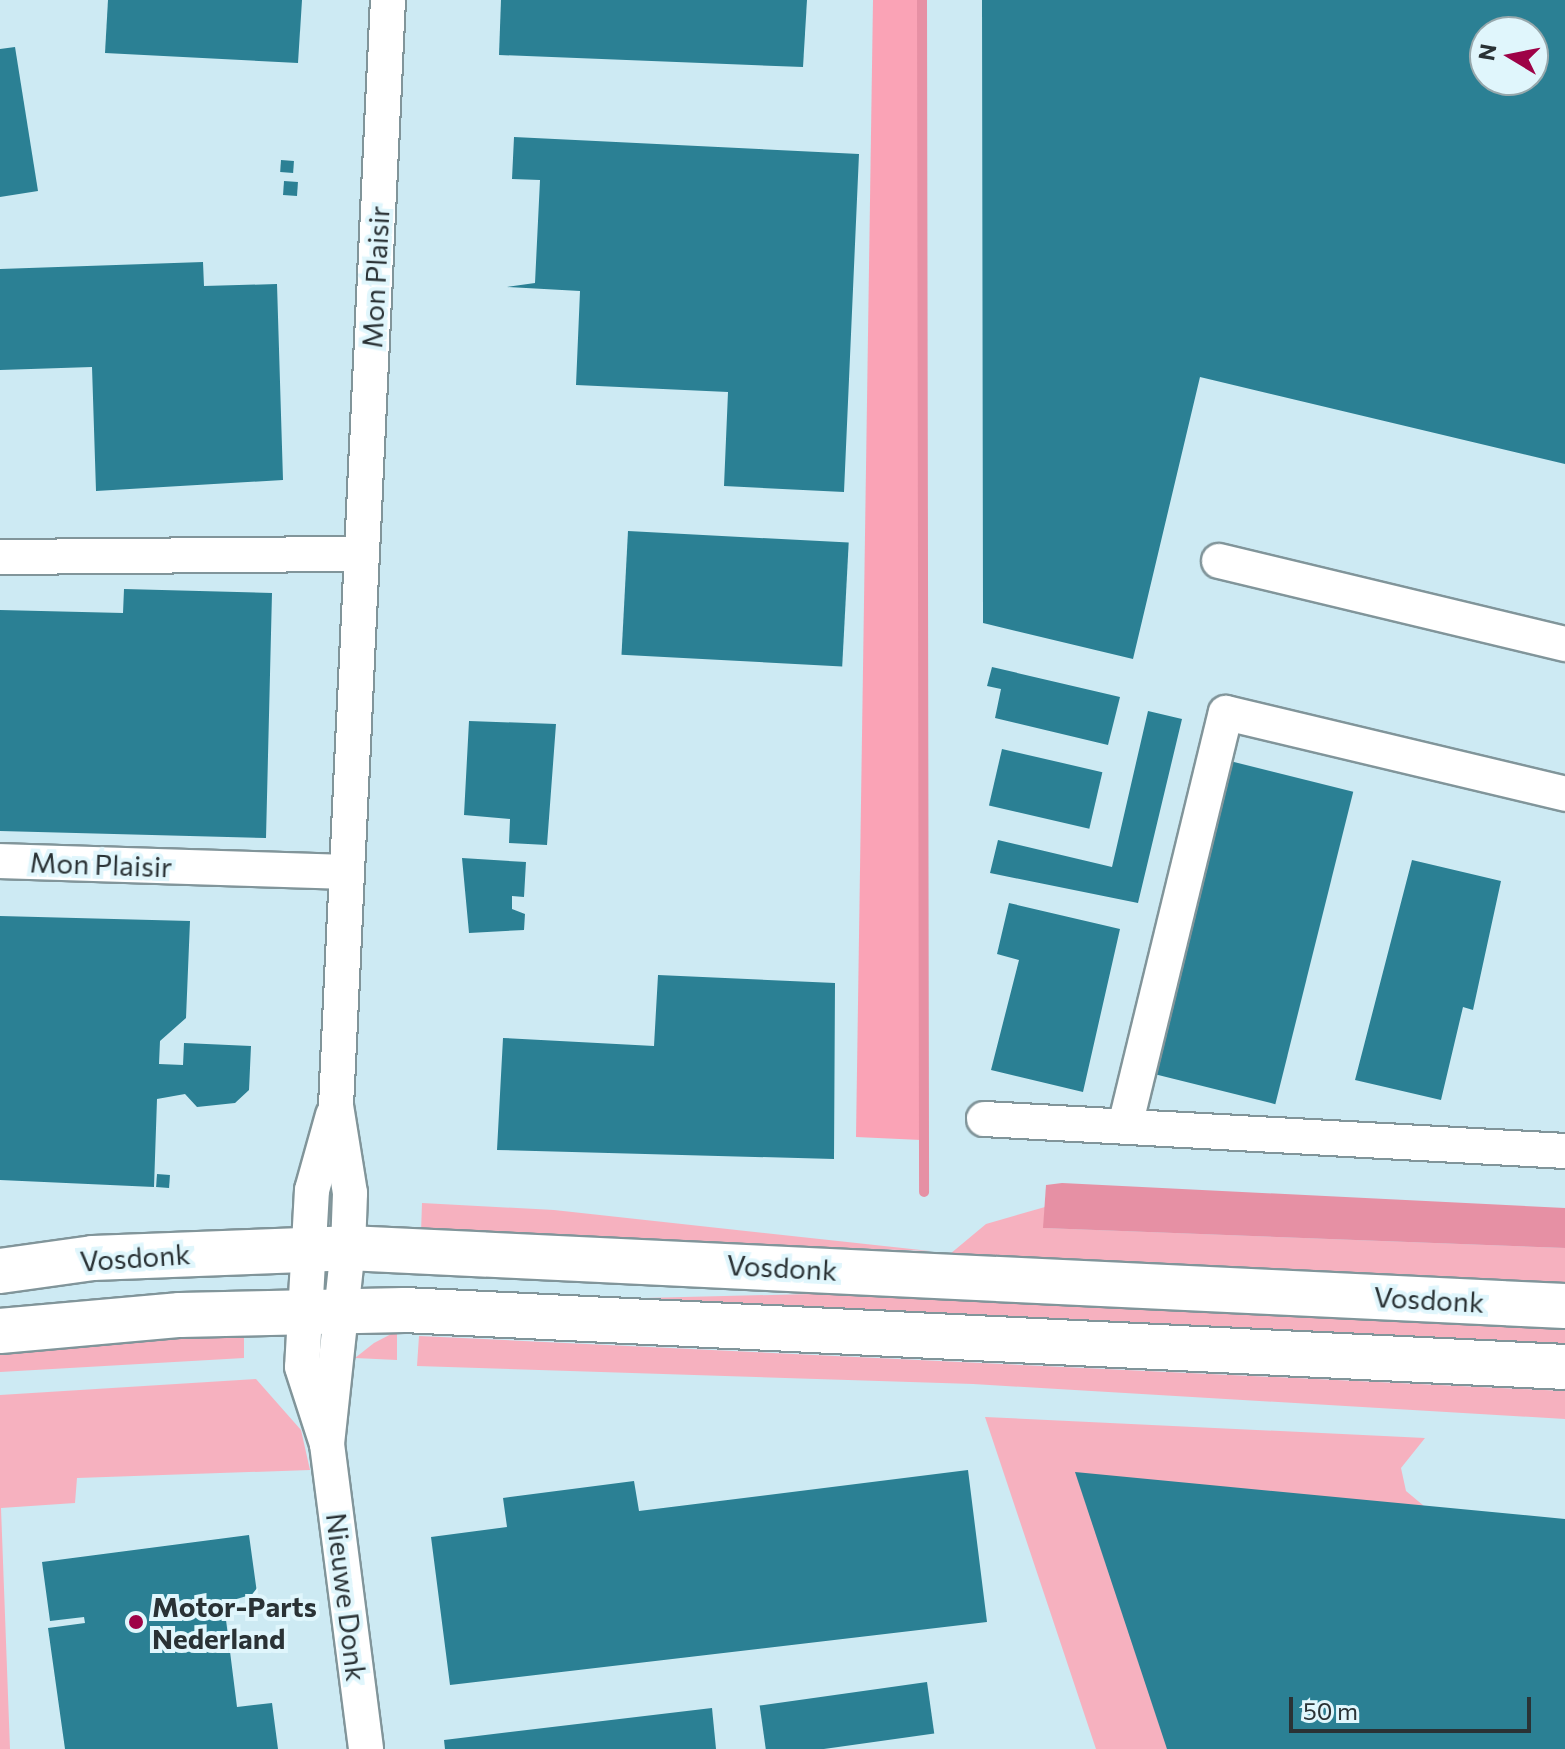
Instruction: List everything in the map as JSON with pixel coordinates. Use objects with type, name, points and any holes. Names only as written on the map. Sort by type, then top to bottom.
[{"type":"main road","name":"Vosdonk","points":[[0,1271],[93,1258],[328,1248],[1565,1306]]},
{"type":"main road","points":[[0,1331],[322,1311],[1565,1367]]},
{"type":"street","name":"Mon Plaisir","points":[[322,1311],[328,1248],[315,1175],[336,1106],[388,0]]},
{"type":"street","points":[[0,557],[362,554]]},
{"type":"street","points":[[1219,561],[1565,644]]},
{"type":"street","points":[[1125,1126],[1226,713],[1565,794]]},
{"type":"street","name":"Mon Plaisir","points":[[0,861],[347,872]]},
{"type":"street","points":[[984,1119],[1565,1151]]},
{"type":"street","name":"Nieuwe Donk","points":[[322,1311],[327,1444],[366,1749]]},
{"type":"shaded area","points":[[0,0],[1565,0],[1565,1749],[0,1749]]},
{"type":"shaded area","points":[[873,0],[918,0],[922,61],[921,1140],[856,1137]]},
{"type":"shaded area","points":[[1062,1183],[1565,1208],[1565,1248],[1043,1228],[1046,1185]]},
{"type":"shaded area","points":[[422,1203],[554,1210],[930,1251],[421,1233]]},
{"type":"shaded area","points":[[1045,1207],[1044,1228],[1565,1248],[1565,1294],[944,1259],[986,1224]]},
{"type":"shaded area","points":[[892,1292],[1565,1324],[1565,1347],[605,1299]]},
{"type":"shaded area","points":[[397,1331],[397,1360],[355,1358],[374,1343]]},
{"type":"shaded area","points":[[244,1332],[244,1358],[0,1372],[0,1351]]},
{"type":"shaded area","points":[[419,1336],[1565,1391],[1565,1419],[973,1384],[417,1366]]},
{"type":"shaded area","points":[[256,1379],[301,1430],[310,1470],[77,1478],[75,1503],[1,1508],[10,1749],[0,1749],[0,1395]]},
{"type":"shaded area","points":[[985,1417],[1425,1438],[1401,1468],[1406,1491],[1424,1506],[1167,1749],[1096,1749]]},
{"type":"building","points":[[108,0],[302,0],[298,63],[105,53]]},
{"type":"building","points":[[501,0],[807,0],[803,67],[499,55]]},
{"type":"building","points":[[982,0],[1565,0],[1565,464],[1200,377],[1133,659],[983,623]]},
{"type":"building","points":[[15,47],[38,191],[0,197],[0,49]]},
{"type":"building","points":[[514,137],[859,154],[844,492],[724,486],[728,392],[576,385],[580,291],[507,287],[535,283],[540,180],[512,179]]},
{"type":"building","points":[[281,160],[294,161],[293,173],[280,172]]},
{"type":"building","points":[[284,181],[298,182],[297,196],[283,195]]},
{"type":"building","points":[[203,262],[204,286],[277,284],[283,480],[96,491],[92,367],[0,370],[0,269]]},
{"type":"building","points":[[628,531],[849,543],[842,666],[622,655]]},
{"type":"building","points":[[124,589],[272,593],[266,838],[0,831],[0,610],[123,613]]},
{"type":"building","points":[[992,667],[1120,697],[1108,745],[995,718],[1001,689],[987,686]]},
{"type":"building","points":[[1148,711],[1182,719],[1138,903],[990,873],[998,840],[1112,867]]},
{"type":"building","points":[[469,721],[556,724],[547,845],[509,843],[510,819],[464,815]]},
{"type":"building","points":[[1002,749],[1102,772],[1089,829],[989,806]]},
{"type":"building","points":[[1230,761],[1353,792],[1275,1104],[1152,1073]]},
{"type":"building","points":[[462,858],[526,862],[524,897],[512,896],[512,909],[525,914],[524,930],[469,933]]},
{"type":"building","points":[[1412,860],[1501,881],[1473,1010],[1463,1007],[1441,1100],[1355,1080]]},
{"type":"building","points":[[1009,903],[1120,929],[1083,1092],[991,1070],[1019,960],[997,954]]},
{"type":"building","points":[[0,916],[190,921],[186,1018],[160,1041],[159,1064],[183,1065],[184,1043],[251,1046],[249,1090],[235,1103],[197,1107],[185,1094],[157,1099],[154,1187],[0,1180]]},
{"type":"building","points":[[658,975],[835,983],[834,1159],[497,1150],[503,1038],[654,1046]]},
{"type":"building","points":[[157,1174],[170,1175],[169,1188],[156,1187]]},
{"type":"building","points":[[968,1470],[987,1622],[450,1685],[431,1537],[507,1527],[503,1498],[634,1481],[639,1511]]},
{"type":"building","points":[[1075,1472],[1565,1519],[1565,1749],[1167,1749]]},
{"type":"building","points":[[249,1535],[257,1593],[213,1606],[214,1613],[225,1612],[237,1707],[272,1703],[278,1749],[65,1749],[48,1628],[85,1623],[84,1617],[50,1621],[42,1562]]},
{"type":"building","points":[[927,1682],[934,1733],[824,1749],[766,1749],[760,1706]]},
{"type":"building","points":[[712,1708],[716,1749],[445,1749],[444,1740]]},
{"type":"waterway","points":[[922,0],[924,1192]]},
{"type":"place","name":"Motor-Parts Nederland","points":[[136,1622]]}]
